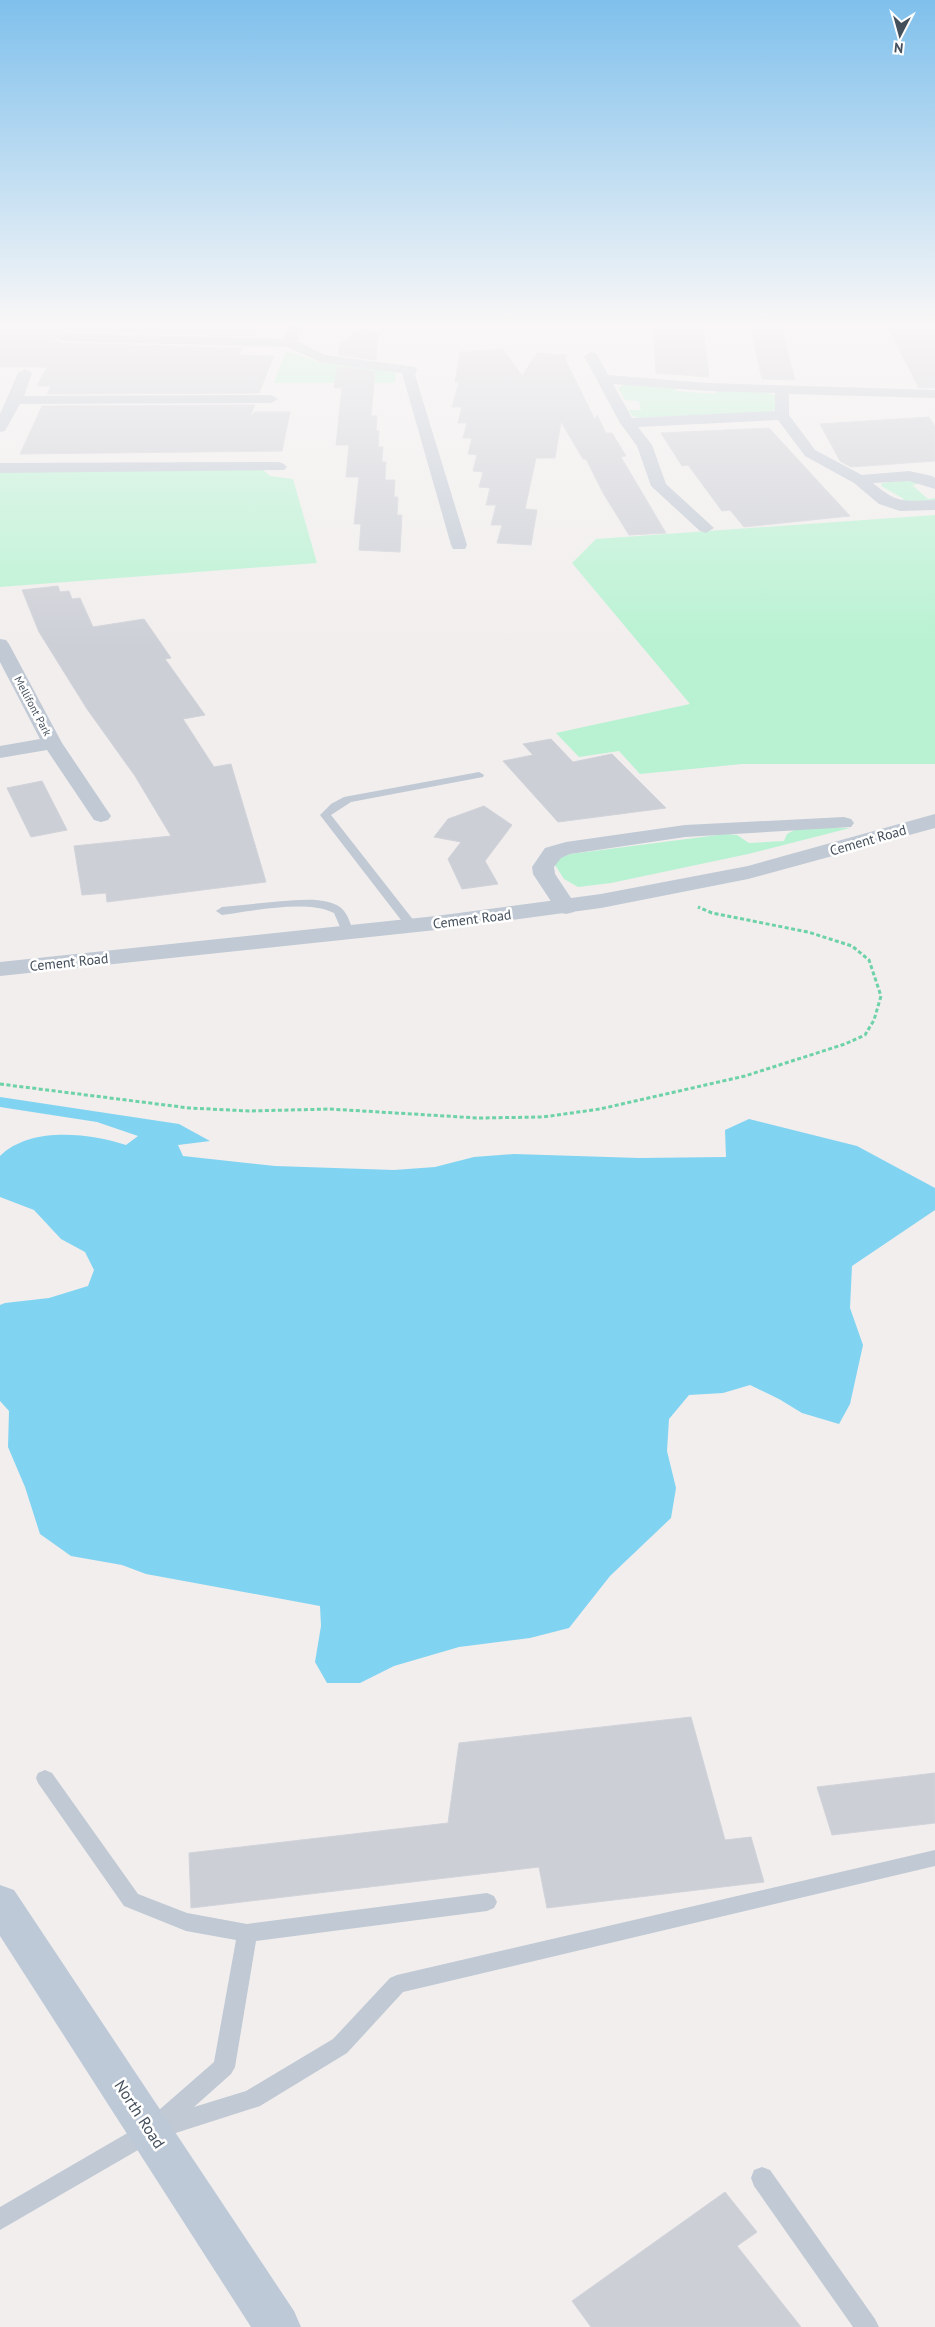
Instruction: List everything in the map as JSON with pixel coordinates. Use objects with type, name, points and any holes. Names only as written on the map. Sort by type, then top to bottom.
[{"type":"main road","name":"North Road","points":[[0,1902],[278,2327]]},
{"type":"street","points":[[424,430],[459,545]]},
{"type":"street","points":[[632,430],[644,445],[659,486],[706,528]]},
{"type":"street","points":[[793,430],[810,453],[860,480],[885,501],[900,506],[935,506]]},
{"type":"street","points":[[0,468],[279,467]]},
{"type":"street","points":[[860,480],[911,476],[924,478],[935,484]]},
{"type":"street","name":"Mellifont Park","points":[[0,644],[52,742],[101,816]]},
{"type":"street","name":"Mellifont Park","points":[[0,752],[52,742]]},
{"type":"street","name":"Cement Road","points":[[0,969],[412,926],[566,907],[668,889],[840,849],[935,821]]},
{"type":"street","points":[[566,907],[544,874],[543,867],[553,852],[566,848],[685,831],[844,824]]},
{"type":"lane","points":[[412,926],[325,814],[348,799],[479,775]]},
{"type":"lane","points":[[222,911],[291,904],[328,905],[338,910],[348,933]]},
{"type":"lane","points":[[46,1778],[131,1900],[186,1922],[247,1932],[487,1902]]},
{"type":"lane","points":[[151,2131],[252,2099],[340,2046],[397,1984],[935,1858]]},
{"type":"lane","points":[[0,2219],[151,2131],[224,2066],[247,1932]]},
{"type":"lane","points":[[762,2178],[867,2327]]},
{"type":"path","points":[[0,1084],[189,1108],[249,1111],[330,1109],[478,1118],[543,1117],[600,1110],[745,1076],[845,1044],[864,1035],[874,1020],[881,996],[869,960],[852,946],[808,932],[712,913],[680,898],[668,889]]},
{"type":"green space","points":[[262,469],[270,476],[293,479],[317,563],[0,587],[0,471]]},
{"type":"green space","points":[[908,480],[923,483],[912,485],[928,499],[935,498],[935,501],[901,501],[904,499],[881,486],[882,483]]},
{"type":"green space","points":[[935,515],[935,764],[742,764],[640,774],[619,751],[579,757],[556,733],[690,704],[572,563],[596,539]]},
{"type":"green space","points":[[798,828],[850,828],[748,854],[611,883],[578,887],[564,879],[555,865],[558,859],[570,854],[726,834],[737,835],[749,843],[784,841],[787,834]]},
{"type":"water","points":[[0,1097],[179,1124],[210,1141],[178,1145],[183,1156],[275,1166],[394,1170],[435,1167],[474,1157],[514,1154],[639,1158],[726,1157],[725,1130],[749,1119],[857,1146],[935,1188],[935,1210],[852,1266],[850,1308],[863,1345],[850,1404],[839,1424],[802,1413],[750,1385],[723,1393],[689,1395],[669,1419],[667,1451],[676,1488],[671,1518],[610,1576],[569,1628],[530,1638],[459,1647],[394,1666],[360,1683],[327,1683],[315,1662],[321,1626],[320,1606],[146,1574],[122,1565],[71,1556],[40,1534],[25,1487],[8,1447],[9,1411],[0,1401],[0,1305],[49,1298],[88,1286],[94,1270],[85,1252],[61,1239],[34,1210],[0,1197],[0,1156],[13,1146],[44,1136],[78,1135],[95,1137],[126,1145],[138,1136],[97,1122],[0,1107]]},
{"type":"building","points":[[31,430],[286,430],[282,451],[20,454]]},
{"type":"building","points":[[338,430],[379,431],[378,447],[383,447],[382,462],[386,462],[385,480],[395,480],[394,497],[398,497],[397,515],[402,515],[400,552],[359,550],[361,524],[354,524],[359,477],[346,477],[349,445],[336,445]]},
{"type":"building","points":[[465,430],[560,430],[555,458],[536,458],[525,509],[537,510],[531,545],[497,543],[502,525],[491,525],[496,505],[486,505],[490,488],[479,487],[483,472],[473,471],[477,455],[468,454],[472,438],[463,438]]},
{"type":"building","points":[[566,430],[604,430],[606,433],[612,433],[626,456],[621,457],[666,533],[629,535],[603,493],[586,459],[583,459]]},
{"type":"building","points":[[770,430],[850,516],[744,527],[730,510],[722,511],[688,465],[682,466],[661,433]]},
{"type":"building","points":[[823,430],[935,430],[935,461],[851,467],[840,461]]},
{"type":"building","points":[[58,586],[60,592],[69,591],[72,599],[80,598],[93,627],[144,619],[171,658],[165,659],[205,715],[183,719],[214,767],[231,764],[266,882],[107,902],[106,893],[82,895],[74,846],[171,836],[135,776],[87,709],[39,632],[22,590]]},
{"type":"building","points":[[551,739],[573,762],[612,754],[666,808],[558,822],[503,761],[533,755],[523,744]]},
{"type":"building","points":[[42,781],[67,830],[31,837],[7,788]]},
{"type":"building","points":[[484,806],[512,825],[485,861],[498,884],[462,889],[448,859],[461,842],[434,837],[448,819]]},
{"type":"building","points":[[691,1717],[725,1840],[751,1837],[764,1882],[547,1908],[539,1867],[191,1908],[189,1853],[448,1823],[459,1743]]},
{"type":"building","points":[[935,1773],[935,1823],[832,1835],[817,1787]]},
{"type":"building","points":[[725,2192],[757,2232],[737,2246],[801,2327],[591,2327],[572,2301]]}]
